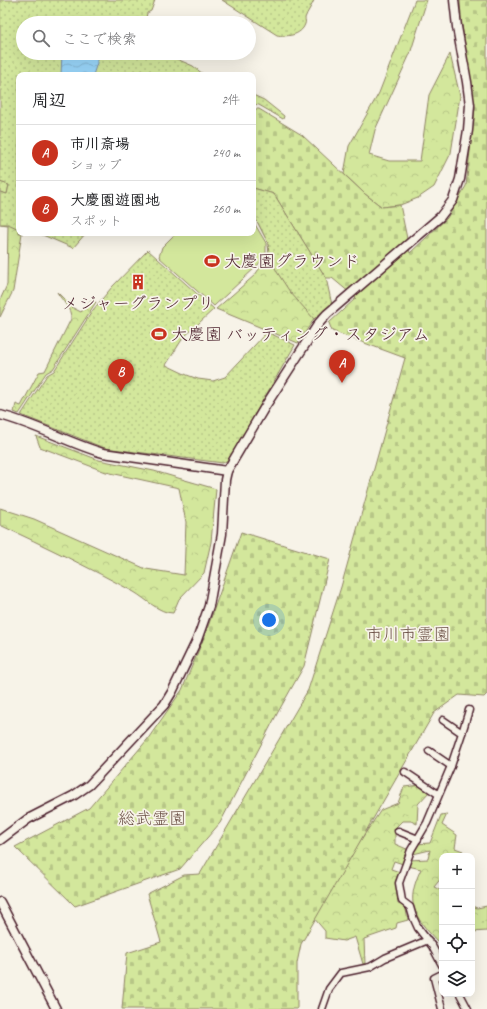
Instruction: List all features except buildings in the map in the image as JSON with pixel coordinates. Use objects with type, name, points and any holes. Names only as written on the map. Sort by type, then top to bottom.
[{"type":"street","points":[[0,840],[28,819],[73,796],[89,785],[164,705],[172,692],[197,640],[209,606],[222,534],[224,491],[227,471],[266,405],[319,323],[327,314],[440,217],[453,200],[460,180],[468,130],[470,105],[454,0]]},
{"type":"street","points":[[0,415],[29,424],[103,453],[227,471]]},
{"type":"street","points":[[440,961],[428,940],[418,928],[410,907],[402,901],[399,883],[410,850],[427,823],[451,766],[470,710]]},
{"type":"street","points":[[443,720],[462,733]]},
{"type":"street","points":[[429,751],[451,766]]},
{"type":"street","points":[[405,772],[438,794]]},
{"type":"street","points":[[398,831],[418,839]]},
{"type":"street","points":[[0,902],[56,1009]]},
{"type":"street","points":[[322,1009],[329,989],[342,973],[370,967],[384,958],[428,940]]},
{"type":"street","points":[[439,976],[434,978],[442,1009]]},
{"type":"street","points":[[462,997],[468,1009]]},
{"type":"green space","points":[[0,0],[155,0],[151,11],[147,13],[146,16],[16,16],[16,60],[179,60],[193,66],[200,72],[16,72],[16,228],[8,224],[0,224],[0,192],[7,194],[9,185],[0,182]]},
{"type":"green space","points":[[222,0],[314,0],[305,18],[303,28],[293,35],[277,35],[256,22],[256,16],[247,16]]},
{"type":"green space","points":[[415,0],[427,0],[410,54],[375,130],[369,155],[389,161],[420,161],[429,95],[450,54],[460,96],[451,153],[434,187],[418,198],[400,205],[382,207],[365,194],[344,174],[349,146],[379,93]]},
{"type":"green space","name":"市川市霊園","points":[[460,0],[487,0],[487,694],[484,697],[459,695],[434,713],[301,944],[297,963],[297,1009],[122,1009],[127,953],[161,942],[147,894],[184,875],[200,874],[308,690],[341,587],[405,358],[332,331],[329,323],[356,298],[332,278],[326,278],[274,194],[256,189],[256,109],[259,109],[302,135],[365,194],[382,207],[400,205],[410,253],[447,218],[466,186],[475,108],[461,19]]},
{"type":"green space","points":[[256,96],[264,100],[284,116],[283,119],[256,104]]},
{"type":"green space","points":[[0,182],[9,185],[7,194],[0,192]]},
{"type":"green space","points":[[256,189],[274,194],[326,278],[332,305],[314,319],[290,292],[277,272],[269,254],[268,243],[256,221]]},
{"type":"green space","points":[[256,203],[323,311],[314,319],[298,343],[216,309],[255,275],[269,254],[268,243],[256,221]]},
{"type":"green space","points":[[16,204],[16,236],[22,236],[13,291],[0,317],[0,300],[7,285],[8,225],[0,224]]},
{"type":"green space","name":"大慶園グラウンド","points":[[256,226],[266,243],[266,255],[257,266],[214,306],[159,257],[162,247],[173,236],[256,236]]},
{"type":"green space","points":[[45,236],[83,236],[73,248]]},
{"type":"green space","points":[[148,250],[214,309],[183,338],[166,365],[198,379],[213,381],[225,377],[267,332],[295,345],[229,459],[223,463],[104,448],[21,415],[47,375],[54,371],[93,310],[112,287]]},
{"type":"green space","points":[[57,292],[73,308],[81,312],[91,301],[96,302],[53,369],[46,373],[19,414],[14,412],[16,404],[21,406],[39,372],[45,371],[71,319],[68,308]]},
{"type":"green space","points":[[36,436],[99,460],[154,471],[216,489],[211,542],[204,573],[179,599],[173,613],[163,611],[117,583],[0,525],[0,508],[34,519],[146,569],[184,575],[186,522],[179,488],[106,472],[40,447]]},
{"type":"green space","name":"総武霊園","points":[[241,532],[330,559],[304,666],[278,712],[220,823],[180,869],[75,906],[15,847],[89,808],[147,740],[182,690],[205,635]]},
{"type":"green space","points":[[421,785],[430,791],[418,804],[417,824],[411,821],[402,821],[395,828],[395,844],[409,850],[403,864],[394,861],[391,869],[400,872],[396,880],[398,904],[405,905],[408,920],[397,923],[396,928],[364,939],[365,964],[363,964],[355,937],[344,941],[325,938],[325,931],[313,917],[354,850],[381,810],[398,803],[404,787]]},
{"type":"green space","points":[[447,814],[442,825],[457,835],[455,848],[463,851],[461,853],[439,853],[439,881],[434,887],[439,890],[439,940],[437,941],[422,924],[414,908],[413,891],[421,869],[408,866],[409,860],[428,859],[430,850],[413,854],[416,844],[430,843],[441,815]]},
{"type":"green space","points":[[487,906],[487,931],[475,932],[475,907]]},
{"type":"water","points":[[62,60],[97,60],[94,72],[61,72]]},
{"type":"place","name":"大慶園グラウンド","points":[[212,261]]},
{"type":"place","name":"メジャーグランプリ","points":[[138,282]]},
{"type":"place","name":"大慶園 バッティング・スタジアム","points":[[159,334]]},
{"type":"place","name":"市川斎場","points":[[342,383]]},
{"type":"place","name":"大慶園遊園地","points":[[121,392]]}]
